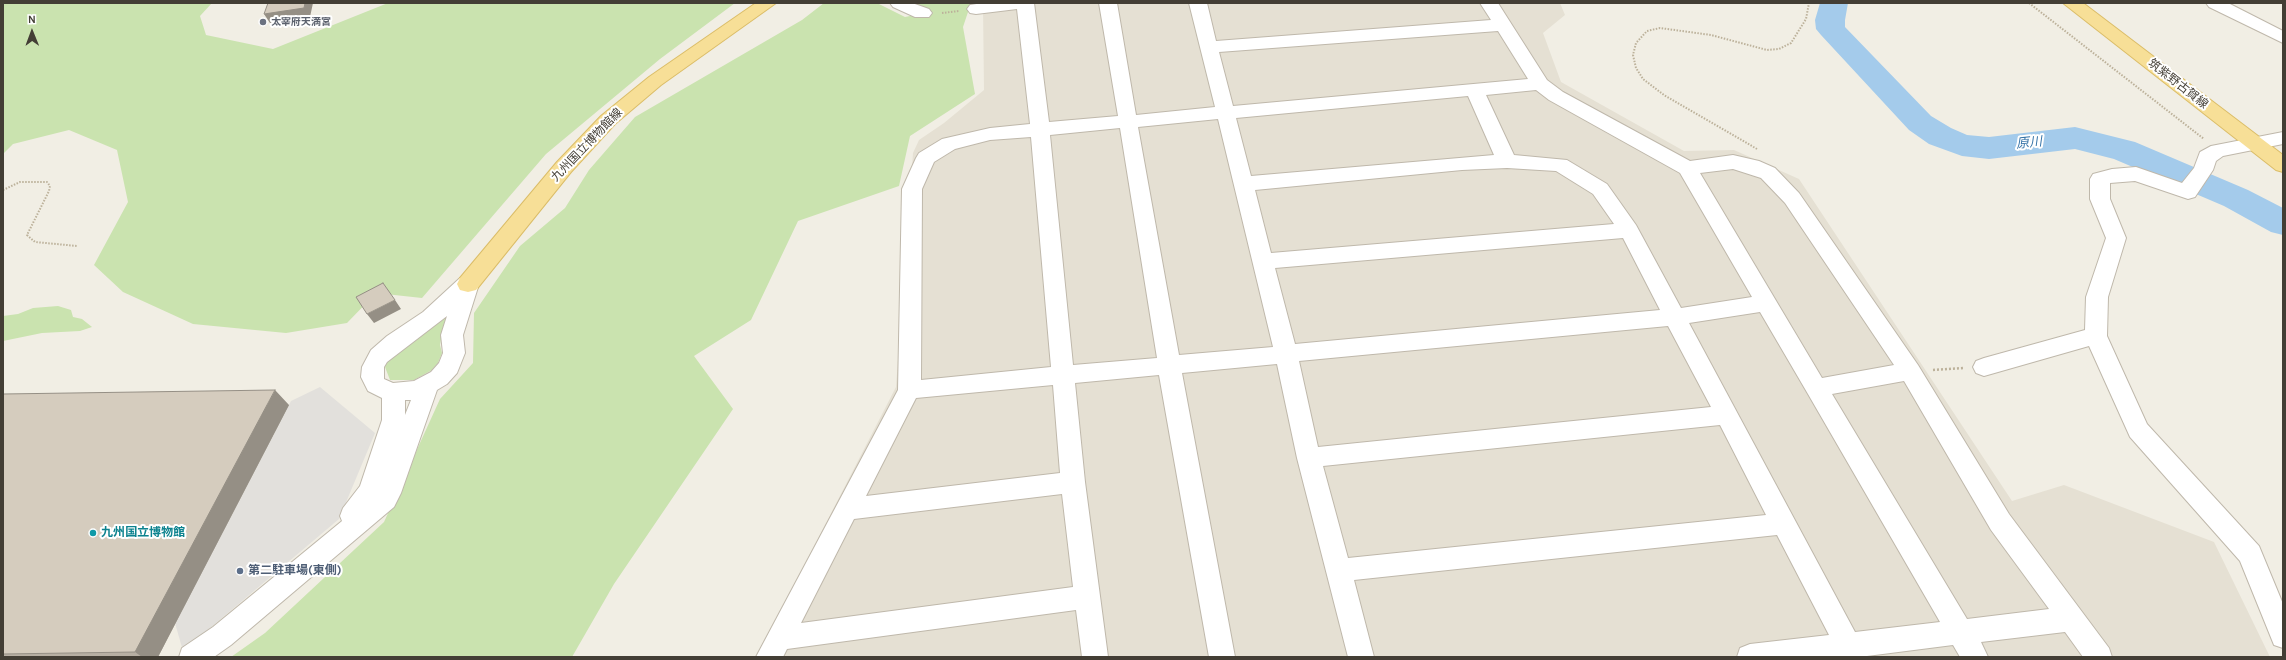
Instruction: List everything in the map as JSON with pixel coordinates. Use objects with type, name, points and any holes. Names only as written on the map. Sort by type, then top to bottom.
[{"type":"main road","name":"九州国立博物館線","points":[[468,284],[564,167],[608,120],[655,81],[767,3]]},
{"type":"main road","name":"筑紫野古賀線","points":[[2072,3],[2283,165]]},
{"type":"street","points":[[900,3],[915,12],[924,13]]},
{"type":"street","points":[[976,9],[1024,3],[1040,130],[1073,482],[1086,597],[1095,657]]},
{"type":"street","points":[[1108,3],[1130,122],[1170,365],[1222,657]]},
{"type":"street","points":[[1198,3],[1286,354],[1309,458],[1337,570],[1361,657]]},
{"type":"street","points":[[1489,3],[1540,84],[1556,96],[1687,168],[1765,303],[1975,657]]},
{"type":"street","points":[[2215,3],[2283,38]]},
{"type":"street","points":[[1210,47],[1502,25]]},
{"type":"street","points":[[774,647],[909,390],[912,189],[926,158],[949,144],[990,134],[1540,84]]},
{"type":"street","points":[[1474,90],[1507,161]]},
{"type":"street","points":[[2283,138],[2254,142],[2218,151],[2208,157],[2188,192],[2136,174],[2112,176],[2100,179],[2102,204],[2116,238],[2097,297],[2096,336],[2138,430],[2250,554],[2283,636]]},
{"type":"street","points":[[1243,184],[1462,163],[1507,161],[1560,165],[1600,189],[1629,230],[1674,317],[1728,415],[1782,524],[1851,651]]},
{"type":"street","points":[[1687,168],[1733,162],[1752,166],[1768,174],[1792,198],[1812,225],[1910,371],[2000,522],[2099,657]]},
{"type":"street","points":[[1262,262],[1629,230]]},
{"type":"street","points":[[468,284],[452,335],[452,360],[439,378],[427,387],[418,390],[393,392],[384,390],[376,385],[372,377],[373,367],[379,356],[395,342],[431,318],[468,284]]},
{"type":"street","points":[[909,390],[1064,374],[1674,317],[1765,303]]},
{"type":"street","points":[[1984,367],[2096,336]]},
{"type":"street","points":[[1816,388],[1910,371]]},
{"type":"street","points":[[192,657],[222,636],[385,500],[427,387]]},
{"type":"street","points":[[323,551],[371,491],[394,420],[393,392]]},
{"type":"street","points":[[1309,458],[1728,415]]},
{"type":"street","points":[[847,509],[1073,482]]},
{"type":"street","points":[[1337,570],[1782,524]]},
{"type":"street","points":[[774,647],[1086,597]]},
{"type":"street","points":[[1750,657],[1851,651],[1960,631],[2070,619]]},
{"type":"path","points":[[1762,152],[1664,96],[1644,79],[1636,68],[1632,55],[1636,43],[1647,31],[1667,29],[1711,35],[1767,50],[1779,49],[1791,43],[1806,19],[1809,3]]},
{"type":"path","points":[[2029,3],[2218,151]]},
{"type":"path","points":[[924,13],[935,14],[976,9]]},
{"type":"path","points":[[3,190],[20,182],[41,180],[47,182],[50,186],[49,191],[27,235],[35,242],[77,246]]},
{"type":"path","points":[[1910,371],[1984,367]]},
{"type":"shaded area","points":[[1012,3],[1560,3],[1565,15],[1543,33],[1561,82],[1684,151],[1734,150],[1799,179],[2012,501],[2064,485],[2214,542],[2270,657],[757,657],[896,387],[913,153],[919,140],[944,123],[984,90],[983,6]]},
{"type":"shaded area","name":"第二駐車場(東側)","points":[[320,387],[375,433],[339,519],[183,651],[175,623],[291,401]]},
{"type":"green space","points":[[3,3],[212,3],[200,16],[206,35],[273,49],[388,3],[735,3],[660,59],[546,154],[422,298],[376,293],[347,323],[286,333],[193,324],[123,292],[94,265],[128,202],[117,150],[69,130],[13,144],[3,154]]},
{"type":"green space","points":[[824,3],[877,3],[905,17],[925,13],[913,3],[971,3],[963,27],[975,94],[910,136],[899,186],[798,221],[751,320],[694,356],[733,409],[614,584],[572,657],[231,657],[265,633],[384,522],[440,399],[473,363],[474,313],[520,246],[565,208],[589,170],[635,117],[802,20]]},
{"type":"green space","points":[[58,306],[71,310],[73,317],[82,319],[92,327],[80,331],[42,333],[3,341],[3,316],[18,314],[33,308]]},
{"type":"green space","points":[[452,307],[443,328],[440,345],[442,353],[438,363],[432,370],[414,380],[390,380],[385,367],[386,361]]},
{"type":"building","points":[[268,3],[305,3],[304,8],[264,14]]},
{"type":"building","points":[[383,283],[395,300],[367,314],[356,297]]},
{"type":"building","name":"九州国立博物館","points":[[275,390],[135,652],[3,654],[3,394]]},
{"type":"waterway","name":"原川","points":[[1834,3],[1830,20],[1831,29],[1920,123],[1940,136],[1962,145],[1989,148],[2075,138],[2124,150],[2236,198],[2283,223]]},
{"type":"place","name":"太宰府天満宮","points":[[263,22]]},
{"type":"place","name":"九州国立博物館","points":[[93,533]]},
{"type":"place","name":"第二駐車場(東側)","points":[[240,571]]}]
